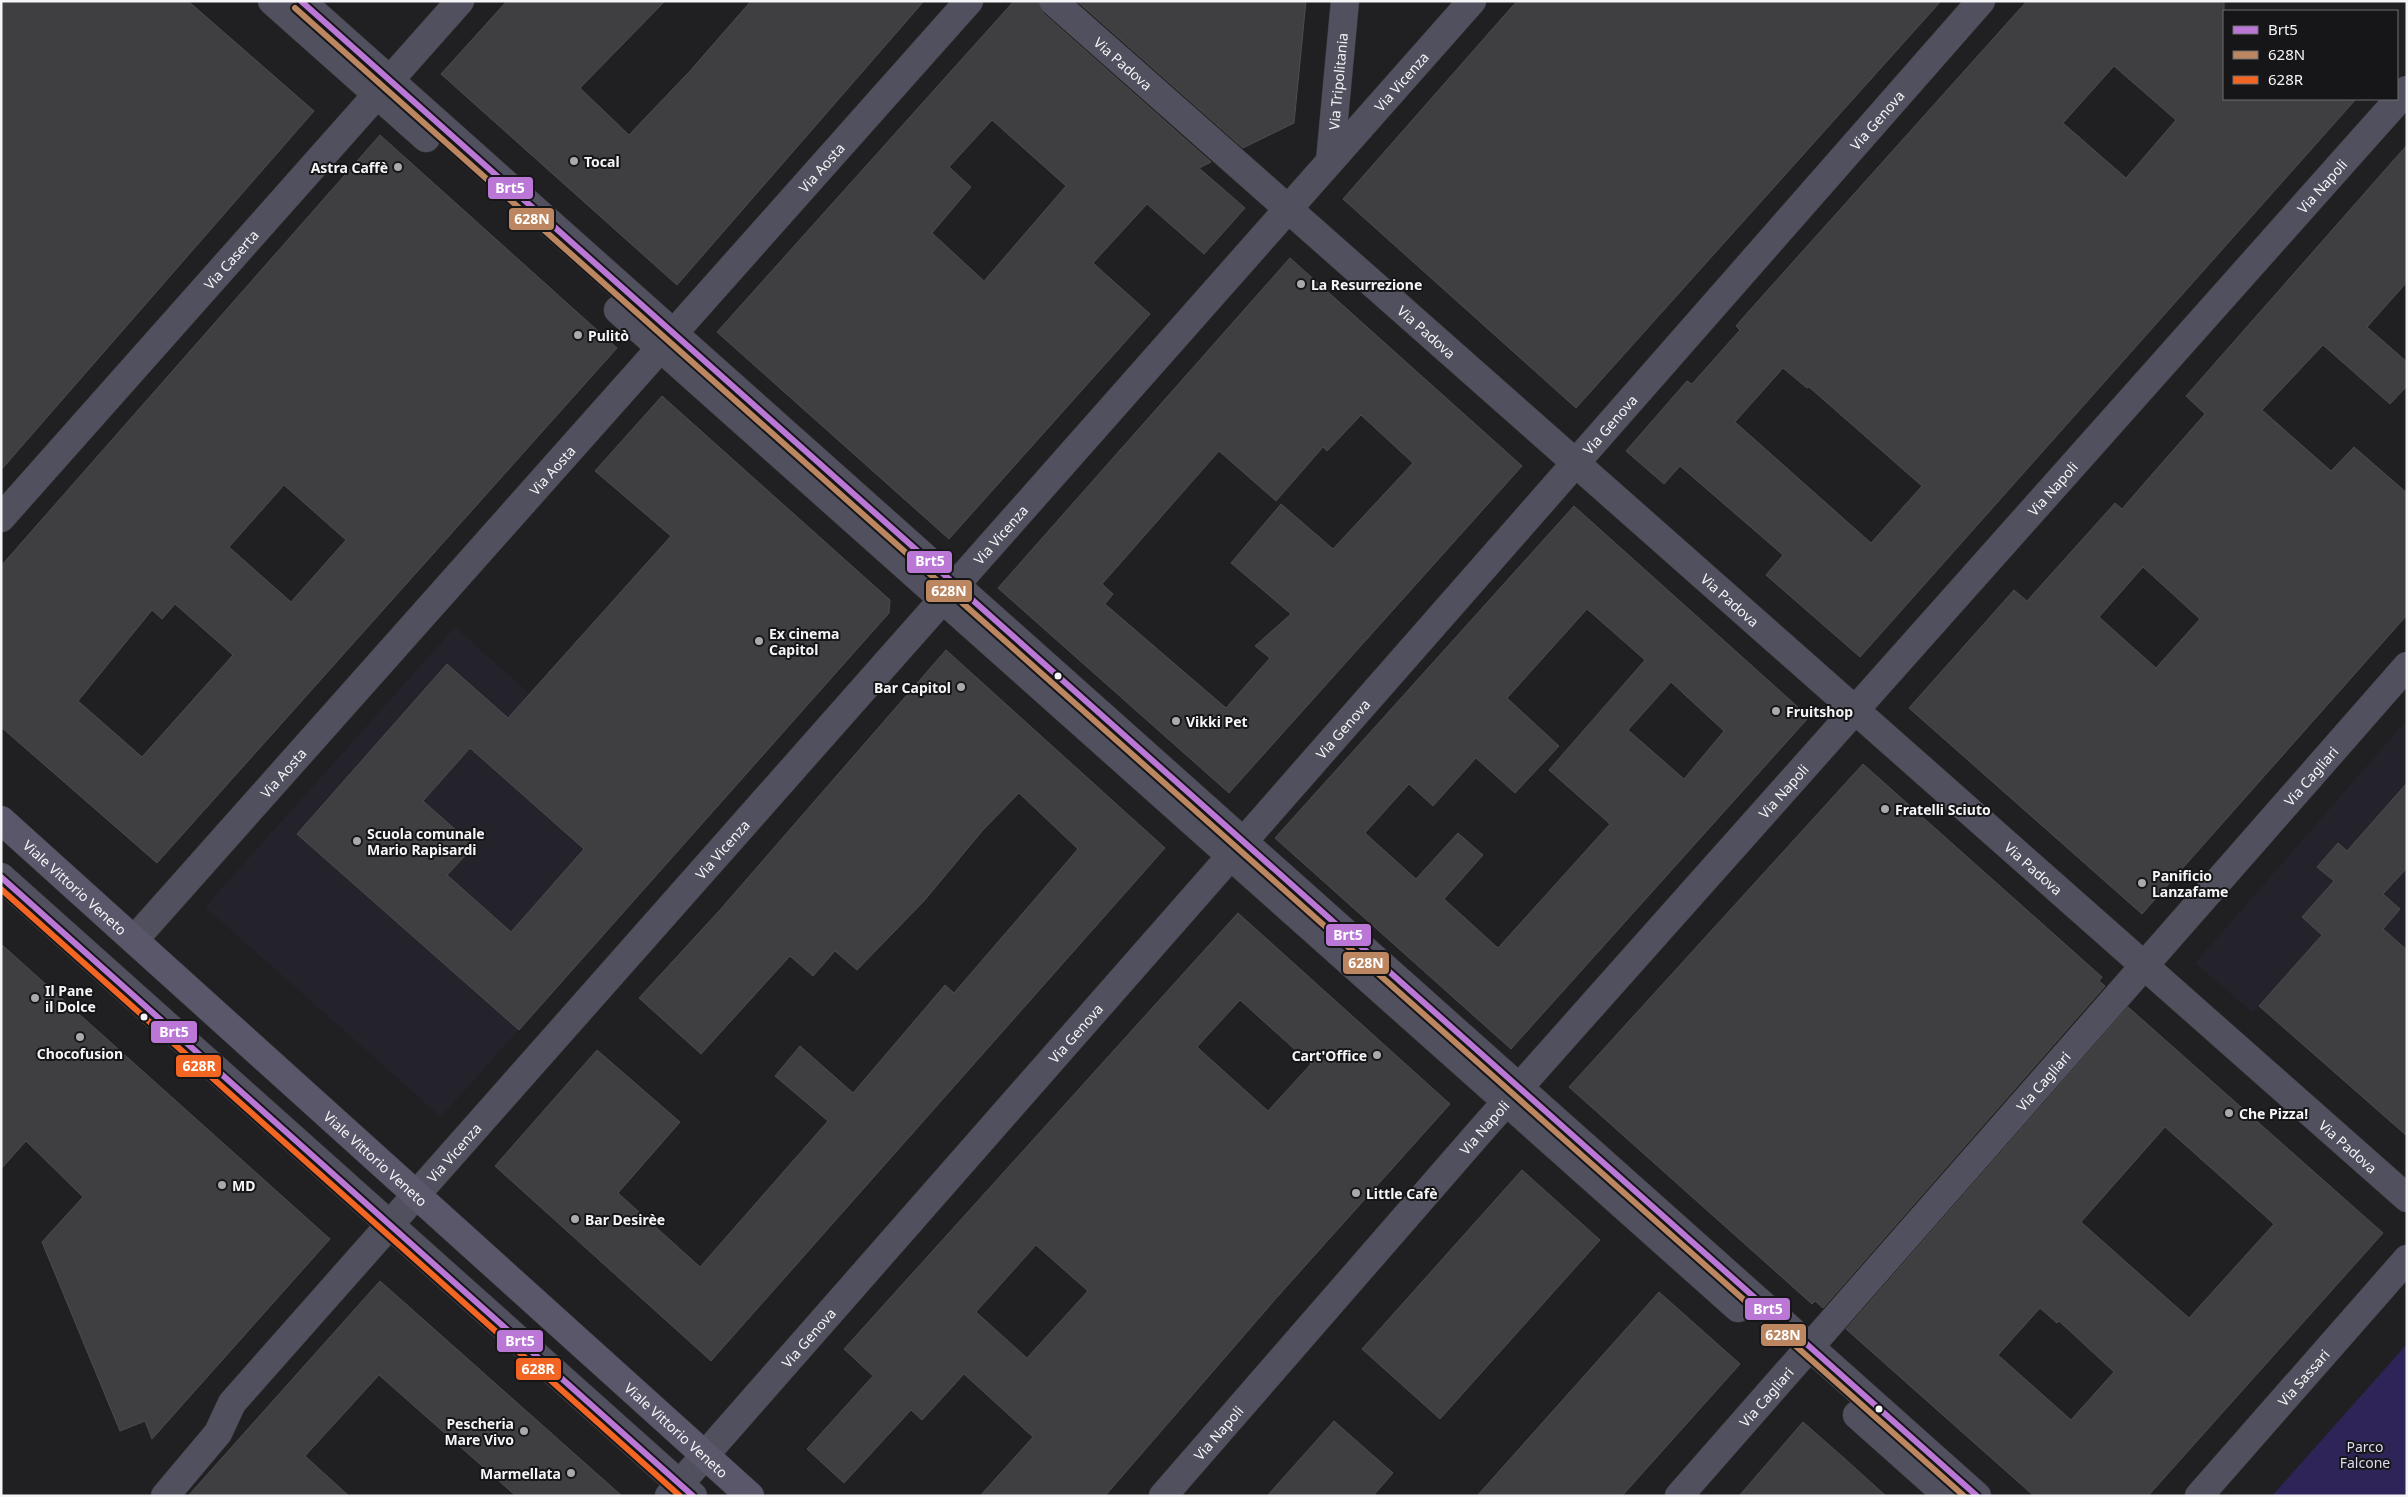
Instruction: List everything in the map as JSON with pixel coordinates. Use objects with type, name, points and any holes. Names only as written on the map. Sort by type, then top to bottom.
[{"type":"main road","name":"Viale Vittorio Veneto","points":[[1,820],[750,1496]]},
{"type":"street","points":[[272,1],[384,88],[1804,1354],[1977,1496]]},
{"type":"street","points":[[301,1],[384,88]]},
{"type":"street","name":"Via Caserta","points":[[1,518],[460,1]]},
{"type":"street","name":"Via Aosta","points":[[134,940],[969,1]]},
{"type":"street","name":"Via Padova","points":[[1053,1],[2407,1198]]},
{"type":"street","name":"Via Tripolitania","points":[[1330,161],[1345,1]]},
{"type":"street","name":"Via Vicenza","points":[[164,1496],[218,1433],[232,1403],[1472,1]]},
{"type":"street","name":"Via Genova","points":[[681,1492],[704,1455],[1981,1]]},
{"type":"street","name":"Via Napoli","points":[[1164,1496],[1513,1095],[1854,709],[2407,90]]},
{"type":"street","name":"Via Cagliari","points":[[1679,1496],[2407,666]]},
{"type":"street","points":[[1,877],[390,1224],[681,1492]]},
{"type":"street","name":"Via Sassari","points":[[2199,1496],[2407,1259]]},
{"type":"street","points":[[1804,1354],[1948,1496]]},
{"type":"shaded area","points":[[455,627],[690,837],[441,1117],[205,907]]},
{"type":"shaded area","points":[[2407,720],[2407,1136],[2259,1006],[2253,1013],[2195,963]]},
{"type":"green space","name":"Parco Falcone","points":[[2407,1344],[2407,1496],[2272,1496]]},
{"type":"building","points":[[1,1],[188,1],[314,111],[1,470]]},
{"type":"building","points":[[507,1],[665,1],[580,88],[629,135],[690,71],[751,1],[924,1],[677,285],[441,74]]},
{"type":"building","points":[[1014,1],[1038,1],[1043,13],[1211,162],[1199,168],[1245,208],[1204,254],[1147,204],[1093,263],[1150,314],[949,539],[717,332]],"holes":[[[992,120],[1066,186],[984,281],[932,233],[971,187],[949,167]]]},
{"type":"building","points":[[1077,1],[1306,1],[1294,123],[1243,148]]},
{"type":"building","points":[[1517,1],[1941,1],[1576,408],[1343,199]]},
{"type":"building","points":[[2027,1],[2224,1],[2223,100],[2355,100],[1860,657],[1766,575],[1783,555],[1680,466],[1664,484],[1626,451],[1687,381],[1692,384],[1740,330],[1736,326]],"holes":[[[2114,66],[2176,120],[2126,178],[2063,123]],[[1783,368],[1807,388],[1809,387],[1922,486],[1871,543],[1735,422]]]},
{"type":"building","points":[[380,135],[617,348],[157,863],[1,727],[1,566]],"holes":[[[284,485],[346,540],[291,602],[229,547]],[[175,604],[233,655],[142,757],[78,701],[152,610],[162,619]]]},
{"type":"building","points":[[2407,145],[2407,282],[2367,327],[2407,362],[2407,386],[2390,404],[2323,345],[2262,410],[2331,471],[2354,447],[2407,493],[2407,615],[2142,914],[1909,708],[2014,590],[2027,601],[2115,503],[2122,509],[2205,414],[2186,396]],"holes":[[[2143,567],[2200,619],[2156,668],[2099,617]]]},
{"type":"building","points":[[1290,258],[1522,466],[1229,793],[998,588]],"holes":[[[1361,415],[1413,463],[1333,549],[1281,504],[1231,563],[1291,614],[1255,646],[1270,658],[1226,708],[1105,604],[1113,594],[1102,584],[1219,451],[1276,501],[1323,447],[1327,451]]]},
{"type":"building","points":[[662,396],[890,600],[889,613],[519,1030],[297,834],[447,664],[508,718],[671,536],[595,471]],"holes":[[[470,748],[584,849],[511,932],[447,875],[474,846],[423,801]]]},
{"type":"building","points":[[1574,506],[1809,717],[1511,1049],[1275,838]],"holes":[[[1587,609],[1645,660],[1549,770],[1610,824],[1498,948],[1444,899],[1483,855],[1458,833],[1416,879],[1365,833],[1409,784],[1433,806],[1476,758],[1515,793],[1559,746],[1507,698]],[[1671,682],[1724,731],[1684,779],[1628,730]]]},
{"type":"building","points":[[946,650],[1165,848],[711,1361],[495,1166],[597,1050],[680,1122],[618,1193],[700,1267],[828,1121],[775,1076],[800,1046],[853,1093],[945,985],[954,993],[1078,849],[1019,793],[983,830],[924,901],[857,970],[835,951],[813,976],[790,956],[701,1054],[639,998],[719,911]]},
{"type":"building","points":[[1863,764],[2102,977],[2099,981],[2105,986],[1823,1308],[1815,1301],[1812,1304],[1569,1087]]},
{"type":"building","points":[[2407,783],[2407,868],[2383,894],[2400,909],[2383,929],[2407,950],[2407,1136],[2259,1006],[2322,935],[2302,917],[2334,881],[2317,867],[2338,843],[2347,851]]},
{"type":"building","points":[[1238,913],[1450,1104],[1279,1295],[1105,1496],[980,1496],[1033,1437],[964,1374],[922,1420],[911,1410],[844,1483],[807,1449],[873,1376],[844,1349]],"holes":[[[1240,1000],[1311,1064],[1268,1111],[1197,1047]],[[1036,1245],[1088,1291],[1027,1358],[976,1312]]]},
{"type":"building","points":[[1,944],[330,1239],[152,1439],[145,1421],[120,1431],[42,1242],[83,1197],[26,1141],[1,1169]]},
{"type":"building","points":[[2128,1007],[2383,1233],[2148,1496],[2034,1496],[1846,1329]],"holes":[[[2165,1127],[2274,1224],[2189,1318],[2081,1222]],[[2040,1308],[2057,1323],[2059,1321],[2114,1372],[2071,1420],[1998,1355]]]},
{"type":"building","points":[[1522,1170],[1600,1240],[1440,1419],[1362,1349]]},
{"type":"building","points":[[380,1281],[622,1496],[516,1496],[379,1375],[305,1456],[349,1496],[188,1496]]},
{"type":"building","points":[[1659,1292],[1740,1364],[1622,1496],[1477,1496]]},
{"type":"building","points":[[1334,1421],[1393,1473],[1373,1496],[1267,1496]]},
{"type":"building","points":[[1803,1422],[1844,1458],[1886,1496],[1739,1496]]},
{"type":"transit line","name":"Brt5","points":[[301,1],[1977,1496]]},
{"type":"transit line","name":"628N","points":[[295,8],[1964,1496]]},
{"type":"transit line","name":"Brt5","points":[[1,877],[693,1496]]},
{"type":"transit line","name":"628R","points":[[1,889],[680,1496]]},
{"type":"place","name":"Tocal","points":[[574,161]]},
{"type":"place","name":"Astra Caffè","points":[[398,167]]},
{"type":"place","name":"La Resurrezione","points":[[1301,284]]},
{"type":"place","name":"Pulitò","points":[[578,335]]},
{"type":"place","name":"Ex cinema Capitol","points":[[759,641]]},
{"type":"place","name":"Bar Capitol","points":[[961,687]]},
{"type":"place","name":"Fruitshop","points":[[1776,711]]},
{"type":"place","name":"Vikki Pet","points":[[1176,721]]},
{"type":"place","name":"Fratelli Sciuto","points":[[1885,809]]},
{"type":"place","name":"Scuola comunale Mario Rapisardi","points":[[357,841]]},
{"type":"place","name":"Panificio Lanzafame","points":[[2142,883]]},
{"type":"place","name":"Il Pane il Dolce","points":[[35,998]]},
{"type":"place","name":"Chocofusion","points":[[80,1037]]},
{"type":"place","name":"Cart'Office","points":[[1377,1055]]},
{"type":"place","name":"Che Pizza!","points":[[2229,1113]]},
{"type":"place","name":"MD","points":[[222,1185]]},
{"type":"place","name":"Little Cafè","points":[[1356,1193]]},
{"type":"place","name":"Bar Desirèe","points":[[575,1219]]},
{"type":"place","name":"Pescheria Mare Vivo","points":[[524,1431]]},
{"type":"place","name":"Marmellata","points":[[571,1473]]}]
